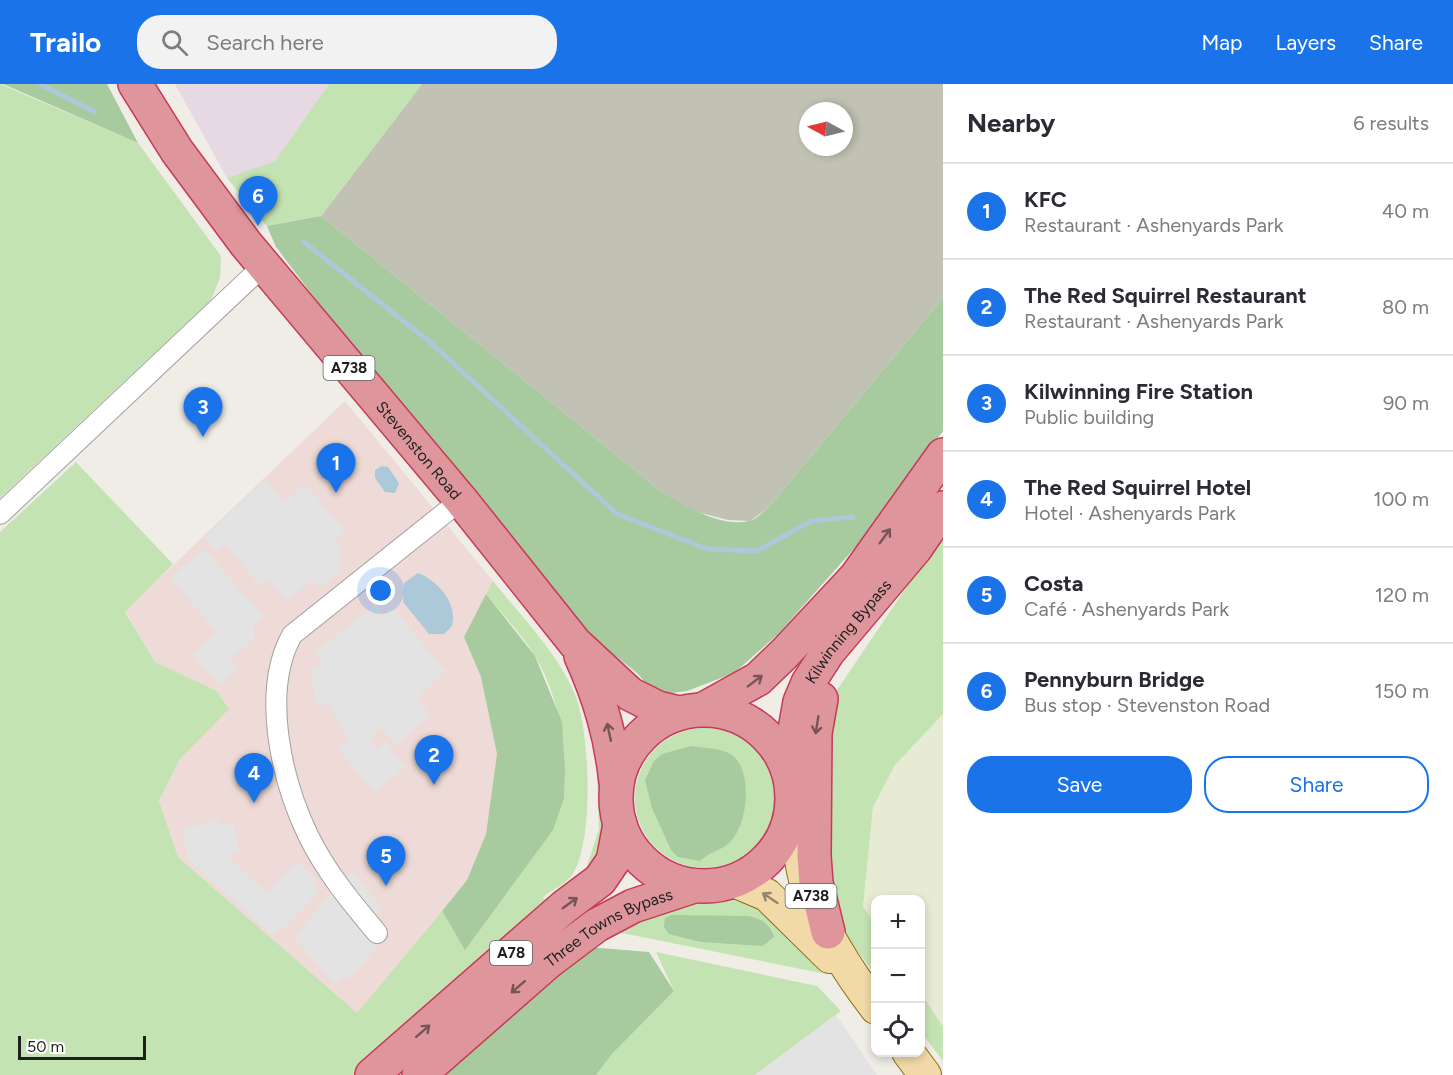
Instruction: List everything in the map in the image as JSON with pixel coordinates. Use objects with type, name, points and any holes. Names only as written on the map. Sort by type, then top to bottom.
[{"type":"highway","name":"Stevenston Road","points":[[135,84],[177,151],[264,265],[461,500],[574,643]]},
{"type":"highway","name":"Kilwinning Bypass","points":[[790,785],[800,702],[808,683],[828,652],[849,630],[915,549],[933,497],[943,455]]},
{"type":"highway","name":"A78","points":[[790,785],[786,832],[772,855],[749,874],[734,881],[711,886],[694,886],[663,876],[647,866],[626,840],[620,824],[616,790],[622,766],[635,742],[654,725],[691,711],[758,679],[933,497]]},
{"type":"highway","points":[[828,932],[816,883],[814,856],[815,733],[821,700],[849,630]]},
{"type":"highway","name":"A738","points":[[574,643],[630,694],[658,708],[691,711]]},
{"type":"highway","name":"A738","points":[[574,643],[602,705],[610,733],[616,790]]},
{"type":"highway","points":[[691,711],[722,711],[743,718],[758,728],[778,749],[790,785]]},
{"type":"highway","name":"Three Towns Bypass","points":[[372,1075],[556,914],[600,880],[613,861],[620,824]]},
{"type":"highway","name":"Three Towns Bypass","points":[[419,1075],[548,962],[597,925],[633,906],[694,886]]},
{"type":"main road","name":"A738","points":[[790,785],[806,884],[828,932],[856,983]]},
{"type":"main road","name":"A738","points":[[734,881],[768,895],[856,983],[872,1003]]},
{"type":"main road","points":[[911,1057],[925,1075]]},
{"type":"street","points":[[0,514],[264,265]]},
{"type":"street","points":[[377,933],[342,892],[308,834],[285,764],[275,702],[276,679],[280,660],[292,635],[461,500]]},
{"type":"shaded area","points":[[175,84],[329,84],[275,162],[227,178]]},
{"type":"shaded area","points":[[422,84],[943,84],[943,298],[768,508],[750,521],[728,520],[689,510],[658,489],[321,216]]},
{"type":"shaded area","points":[[345,401],[493,581],[464,637],[481,677],[497,754],[486,834],[467,880],[357,1014],[178,857],[159,802],[180,759],[229,708],[217,691],[155,662],[125,611]]},
{"type":"shaded area","points":[[265,479],[284,502],[305,484],[345,531],[334,541],[340,549],[340,571],[319,588],[312,580],[286,601],[270,580],[260,586],[226,545],[217,553],[204,538]]},
{"type":"shaded area","points":[[204,549],[263,616],[252,627],[255,631],[254,639],[229,660],[237,670],[220,685],[193,654],[217,632],[170,578]]},
{"type":"shaded area","points":[[375,605],[382,616],[393,608],[445,671],[417,698],[431,715],[396,745],[381,727],[373,735],[372,742],[376,750],[386,742],[405,767],[376,793],[338,749],[348,741],[329,704],[317,706],[310,669],[323,666],[315,653]]},
{"type":"shaded area","points":[[943,714],[943,1027],[925,999],[925,895],[871,895],[871,919],[863,906],[873,807],[895,765]]},
{"type":"shaded area","points":[[219,820],[220,826],[233,823],[240,852],[229,854],[230,859],[267,893],[297,861],[316,878],[312,883],[320,890],[284,929],[281,926],[272,935],[188,859],[182,829]]},
{"type":"shaded area","points":[[353,872],[382,908],[372,916],[383,941],[348,979],[344,977],[334,984],[294,937],[343,879]]},
{"type":"shaded area","points":[[836,1015],[877,1075],[755,1075]]},
{"type":"green space","points":[[0,84],[138,143],[221,256],[220,278],[211,300],[0,498]]},
{"type":"green space","points":[[3,84],[107,84],[138,143]]},
{"type":"green space","points":[[329,84],[422,84],[321,216],[267,226],[227,178],[275,161]]},
{"type":"green space","points":[[321,216],[658,489],[689,508],[713,518],[738,522],[749,521],[768,508],[943,298],[943,431],[859,543],[778,634],[734,673],[687,691],[672,693],[651,689],[637,673],[595,640],[326,313],[276,247],[267,226]]},
{"type":"green space","points":[[76,462],[173,564],[125,612],[155,662],[217,691],[229,709],[180,759],[159,801],[178,857],[357,1013],[442,911],[465,949],[564,798],[563,743],[551,690],[530,648],[486,594],[493,581],[548,648],[574,692],[584,731],[588,784],[584,837],[579,859],[572,875],[543,897],[545,900],[531,912],[534,918],[473,965],[353,1075],[0,1075],[0,532]]},
{"type":"green space","points":[[943,533],[943,714],[895,765],[873,807],[863,906],[871,919],[871,969],[842,931],[821,844],[835,693]]},
{"type":"green space","points":[[486,594],[535,656],[562,722],[564,798],[553,830],[465,950],[442,911],[467,880],[486,834],[497,754],[481,677],[464,637]]},
{"type":"green space","points":[[595,728],[605,792],[605,828],[599,855],[583,878],[599,829]]},
{"type":"green space","points":[[705,728],[732,733],[754,749],[770,771],[775,798],[770,825],[754,847],[732,863],[705,868],[678,863],[656,847],[640,825],[635,798],[640,771],[656,749],[678,733]]},
{"type":"green space","points":[[691,746],[718,750],[732,755],[739,763],[745,784],[744,810],[737,833],[728,844],[700,861],[678,857],[671,850],[652,808],[645,780],[654,761],[662,754]]},
{"type":"green space","points":[[748,899],[791,932],[826,974],[612,931],[695,903]]},
{"type":"green space","points":[[672,915],[748,916],[764,922],[774,937],[763,946],[701,942],[669,934],[664,927],[665,918]]},
{"type":"green space","points":[[588,947],[649,952],[674,991],[612,1054],[596,1075],[443,1075]]},
{"type":"green space","points":[[656,952],[817,986],[841,1011],[755,1075],[596,1075],[612,1054],[674,991]]},
{"type":"green space","points":[[925,999],[943,1027],[943,1061],[925,1037]]},
{"type":"water","points":[[382,466],[388,467],[399,483],[395,493],[385,492],[375,478],[375,470]]},
{"type":"water","points":[[418,573],[433,581],[449,601],[453,617],[452,626],[444,634],[429,634],[403,602],[404,583]]},
{"type":"waterway","points":[[40,84],[95,112]]},
{"type":"waterway","points":[[304,242],[431,343],[617,514],[707,549],[757,551],[811,521],[853,517]]},
{"type":"place","name":"Pennyburn Bridge","points":[[258,226]]},
{"type":"place","name":"Kilwinning Fire Station","points":[[203,437]]},
{"type":"place","name":"KFC","points":[[336,493]]},
{"type":"place","name":"The Red Squirrel Restaurant","points":[[434,785]]},
{"type":"place","name":"The Red Squirrel Hotel","points":[[254,803]]},
{"type":"place","name":"Costa","points":[[386,886]]}]
